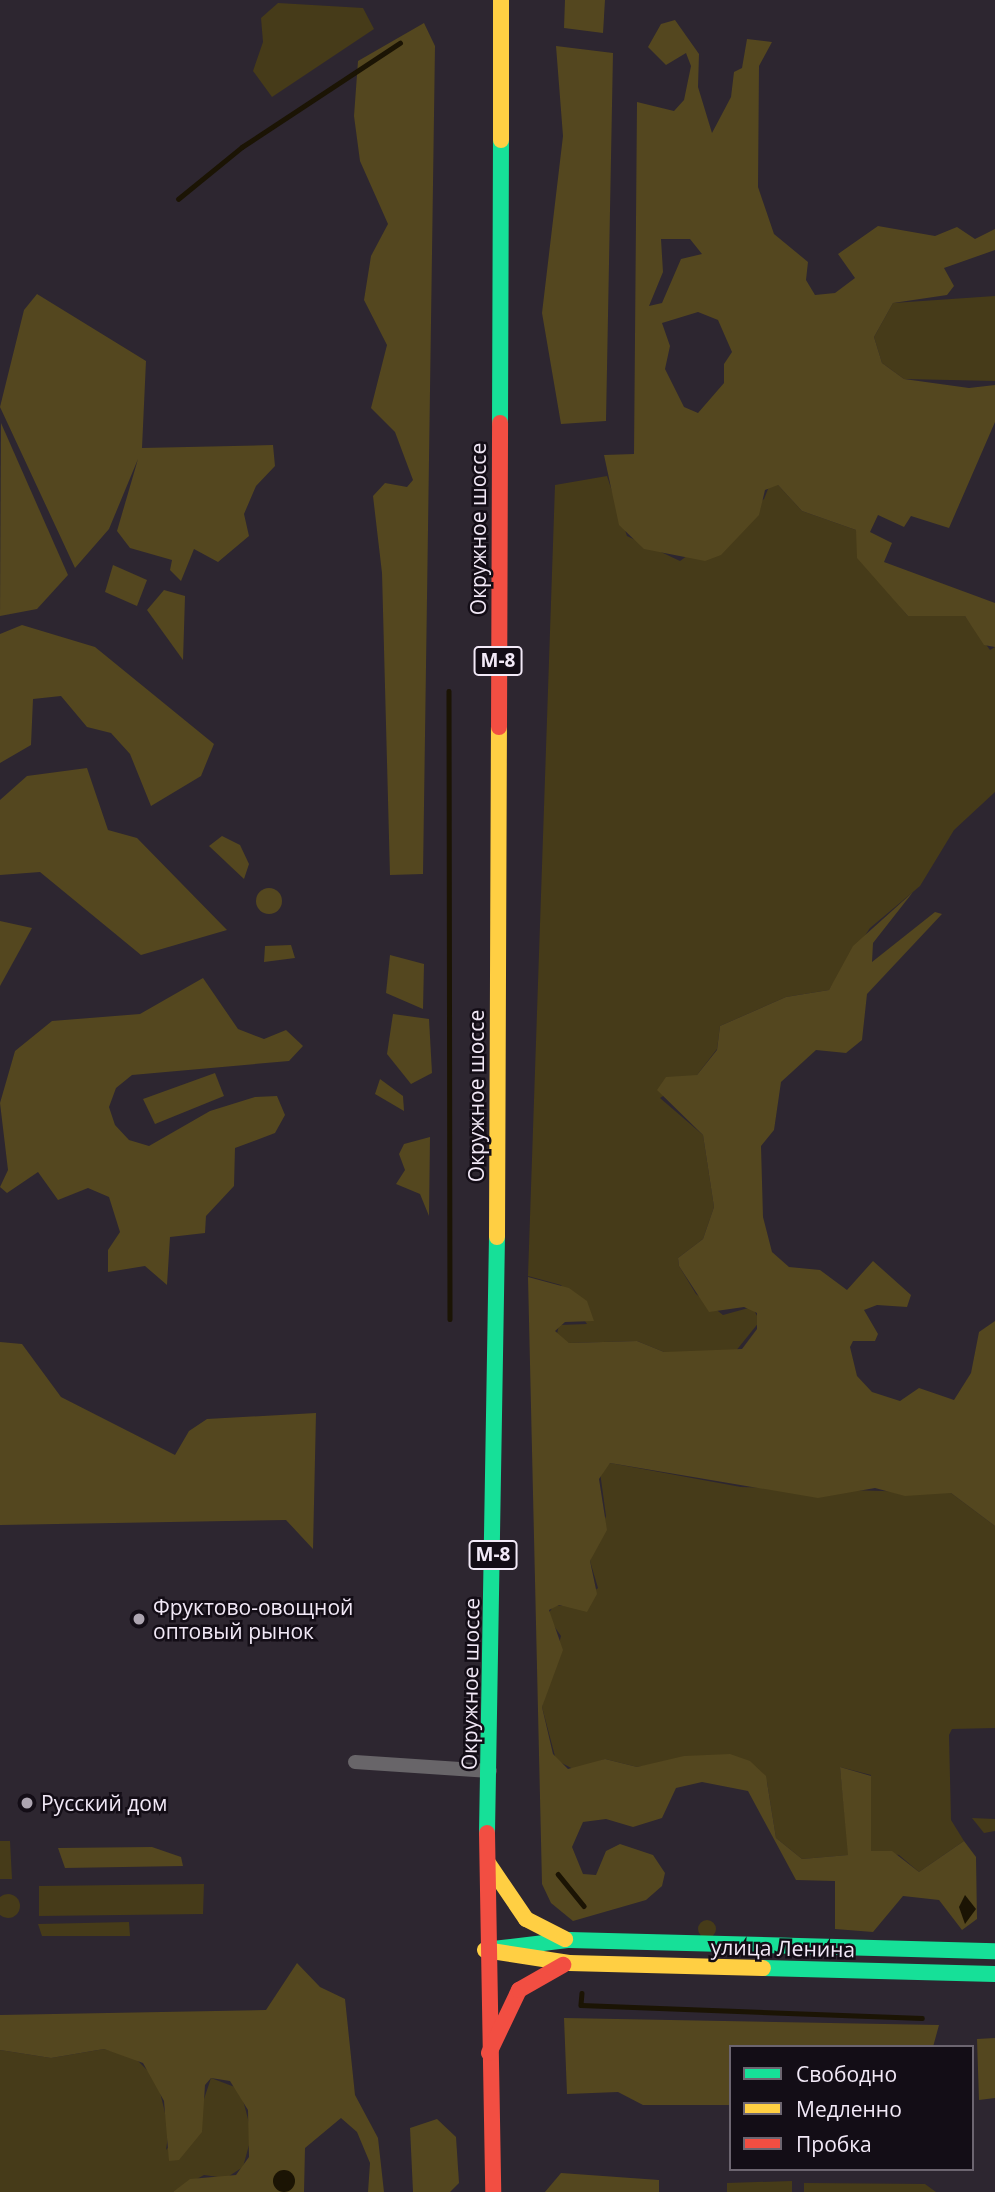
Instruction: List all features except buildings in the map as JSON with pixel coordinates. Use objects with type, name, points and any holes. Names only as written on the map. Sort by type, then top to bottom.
[{"type":"main road","name":"Окружное шоссе","points":[[493,2192],[485,1950],[490,1771],[501,0]]},
{"type":"main road","name":"улица Ленина","points":[[488,1863],[526,1919],[569,1940]]},
{"type":"main road","name":"улица Ленина","points":[[485,1950],[569,1940],[989,1951]]},
{"type":"main road","name":"улица Ленина","points":[[485,1950],[569,1963],[995,1974]]},
{"type":"main road","points":[[975,1974],[989,1951]]},
{"type":"main road","name":"улица Ленина","points":[[489,2053],[519,1990],[569,1963]]},
{"type":"street","points":[[355,1762],[490,1771]]},
{"type":"shaded area","points":[[565,0],[605,0],[603,33],[564,28]]},
{"type":"shaded area","points":[[278,3],[363,8],[374,29],[272,97],[253,71],[263,42],[261,18]]},
{"type":"shaded area","points":[[675,20],[699,54],[698,87],[712,133],[731,97],[734,72],[742,68],[747,39],[772,42],[759,66],[758,187],[774,234],[808,262],[806,280],[815,295],[835,293],[855,278],[838,254],[878,226],[935,236],[957,227],[975,239],[995,229],[995,250],[944,268],[954,286],[947,295],[893,303],[874,337],[882,363],[904,379],[969,388],[995,385],[995,422],[949,528],[911,516],[904,527],[878,515],[870,532],[892,543],[884,562],[995,603],[995,647],[984,645],[965,616],[908,616],[857,558],[856,530],[802,511],[778,485],[765,490],[759,515],[721,555],[705,561],[644,549],[619,525],[604,455],[634,454],[637,102],[674,111],[684,100],[691,66],[686,53],[666,65],[648,47],[661,24]],"holes":[[[661,239],[690,239],[702,254],[681,259],[662,303],[649,306],[663,272]],[[698,312],[718,320],[732,352],[724,364],[724,383],[698,413],[684,407],[665,369],[670,346],[662,323]]]},
{"type":"shaded area","points":[[424,23],[435,46],[423,874],[390,875],[382,573],[373,496],[385,483],[407,487],[413,480],[395,432],[371,408],[387,345],[364,300],[371,256],[388,224],[360,161],[354,116],[358,61]]},
{"type":"shaded area","points":[[556,46],[613,53],[606,421],[561,424],[542,313],[563,136]]},
{"type":"shaded area","points":[[37,294],[146,361],[142,448],[273,445],[275,466],[256,486],[244,514],[249,536],[218,562],[194,549],[181,581],[170,570],[172,560],[130,548],[117,531],[138,459],[109,529],[75,568],[0,407],[24,310]]},
{"type":"shaded area","points":[[995,296],[995,381],[904,379],[882,363],[874,337],[893,303]]},
{"type":"shaded area","points":[[1,423],[68,575],[37,609],[0,616]]},
{"type":"shaded area","points":[[607,476],[627,536],[680,561],[764,499],[770,484],[778,485],[802,511],[856,530],[867,567],[908,616],[965,616],[990,650],[995,647],[995,792],[954,830],[920,886],[870,928],[829,990],[786,997],[720,1026],[717,1049],[697,1075],[660,1098],[703,1135],[714,1207],[703,1239],[678,1258],[679,1266],[696,1294],[723,1315],[752,1307],[760,1321],[735,1352],[664,1352],[637,1341],[569,1343],[556,1338],[559,1325],[587,1324],[561,1285],[528,1276],[555,485]]},
{"type":"shaded area","points":[[113,565],[147,580],[137,606],[105,592]]},
{"type":"shaded area","points":[[164,590],[185,596],[183,660],[147,610]]},
{"type":"shaded area","points":[[22,625],[95,647],[214,744],[201,776],[151,806],[130,754],[111,733],[87,727],[61,696],[33,699],[31,745],[0,763],[0,634]]},
{"type":"shaded area","points":[[87,768],[108,830],[137,838],[227,930],[141,955],[40,872],[0,875],[0,800],[27,776]]},
{"type":"shaded area","points":[[222,836],[240,845],[249,864],[244,879],[209,846]]},
{"type":"shaded area","points":[[269,888],[278,892],[282,901],[278,910],[269,914],[260,910],[256,901],[260,892]]},
{"type":"shaded area","points":[[913,892],[873,943],[872,962],[935,912],[942,914],[867,994],[862,1040],[846,1053],[816,1050],[781,1082],[774,1130],[761,1146],[763,1217],[772,1252],[789,1267],[820,1270],[847,1290],[873,1261],[911,1295],[907,1307],[877,1305],[864,1310],[878,1334],[875,1341],[853,1341],[850,1347],[857,1376],[872,1392],[900,1401],[919,1388],[954,1400],[971,1373],[979,1332],[995,1321],[995,1526],[951,1493],[905,1496],[875,1488],[818,1498],[610,1463],[599,1479],[607,1530],[590,1561],[597,1594],[587,1612],[559,1605],[549,1610],[563,1650],[542,1707],[553,1754],[568,1769],[605,1759],[637,1767],[684,1756],[730,1754],[750,1761],[766,1776],[776,1838],[802,1859],[848,1855],[840,1767],[871,1776],[871,1851],[892,1851],[919,1872],[964,1841],[976,1857],[977,1919],[962,1930],[939,1900],[903,1896],[873,1932],[835,1929],[835,1881],[796,1880],[748,1791],[702,1782],[676,1788],[662,1818],[633,1827],[606,1819],[583,1822],[572,1847],[583,1874],[596,1875],[606,1851],[620,1844],[653,1855],[665,1873],[662,1886],[646,1900],[573,1921],[551,1903],[542,1884],[528,1277],[569,1288],[587,1301],[594,1321],[565,1322],[555,1331],[569,1343],[637,1341],[664,1352],[742,1349],[757,1329],[757,1313],[744,1307],[709,1312],[679,1266],[678,1258],[703,1239],[714,1207],[703,1135],[657,1090],[666,1077],[697,1075],[717,1050],[720,1026],[786,997],[829,990],[853,946]]},
{"type":"shaded area","points":[[0,921],[32,928],[0,986]]},
{"type":"shaded area","points":[[291,945],[295,958],[264,962],[265,946]]},
{"type":"shaded area","points":[[390,955],[424,964],[423,1009],[386,993]]},
{"type":"shaded area","points":[[203,978],[238,1029],[264,1039],[286,1030],[303,1046],[289,1061],[132,1075],[116,1088],[109,1107],[115,1125],[129,1140],[149,1146],[210,1111],[255,1097],[277,1096],[285,1115],[275,1133],[235,1148],[234,1186],[206,1216],[205,1233],[170,1237],[167,1285],[145,1266],[108,1272],[108,1250],[120,1232],[109,1197],[88,1188],[58,1200],[38,1172],[7,1193],[0,1187],[8,1170],[0,1103],[15,1051],[52,1021],[140,1014]]},
{"type":"shaded area","points":[[393,1014],[429,1019],[432,1073],[411,1084],[387,1054]]},
{"type":"shaded area","points":[[215,1073],[224,1096],[155,1124],[143,1099]]},
{"type":"shaded area","points":[[380,1079],[403,1096],[404,1111],[375,1094]]},
{"type":"shaded area","points":[[430,1137],[429,1216],[420,1194],[396,1184],[405,1170],[399,1154],[404,1144]]},
{"type":"shaded area","points":[[0,1342],[22,1344],[61,1397],[175,1455],[189,1431],[207,1419],[316,1413],[313,1549],[286,1520],[0,1525]]},
{"type":"shaded area","points":[[610,1463],[741,1487],[951,1493],[995,1526],[995,1728],[952,1729],[949,1735],[951,1820],[964,1841],[919,1872],[899,1855],[870,1851],[871,1775],[840,1767],[849,1855],[802,1859],[776,1838],[767,1782],[714,1756],[637,1767],[605,1759],[575,1770],[556,1760],[542,1707],[561,1636],[547,1616],[554,1605],[574,1607],[598,1588],[590,1561],[606,1516],[600,1472]]},
{"type":"shaded area","points":[[972,1818],[995,1819],[995,1831],[984,1833]]},
{"type":"shaded area","points":[[0,1841],[10,1841],[12,1879],[0,1879]]},
{"type":"shaded area","points":[[152,1847],[181,1857],[183,1866],[65,1868],[58,1848]]},
{"type":"shaded area","points":[[204,1884],[203,1914],[39,1916],[39,1886]]},
{"type":"shaded area","points":[[4,1895],[12,1895],[19,1902],[19,1910],[12,1917],[4,1917],[-1,1913],[-1,1899]]},
{"type":"shaded area","points":[[965,1895],[976,1909],[965,1924],[959,1907]]},
{"type":"shaded area","points":[[707,1920],[713,1923],[716,1929],[713,1935],[707,1938],[701,1935],[698,1929],[701,1923]]},
{"type":"shaded area","points":[[129,1922],[130,1936],[42,1936],[38,1924]]},
{"type":"shaded area","points":[[297,1963],[320,1987],[345,1999],[355,2095],[378,2138],[384,2192],[368,2192],[370,2163],[357,2132],[341,2118],[305,2148],[304,2192],[173,2192],[190,2179],[236,2175],[249,2157],[248,2110],[230,2081],[211,2078],[205,2085],[202,2132],[179,2160],[169,2161],[164,2101],[143,2063],[104,2049],[51,2058],[0,2050],[0,2015],[266,2010]]},
{"type":"shaded area","points":[[564,2018],[939,2025],[934,2045],[729,2045],[729,2105],[643,2105],[618,2092],[567,2094]]},
{"type":"shaded area","points":[[995,2038],[995,2098],[979,2100],[977,2039]]},
{"type":"shaded area","points":[[104,2049],[135,2058],[157,2080],[169,2129],[166,2150],[202,2105],[211,2078],[240,2089],[252,2134],[243,2167],[226,2178],[204,2175],[173,2192],[0,2192],[0,2050],[51,2058]]},
{"type":"shaded area","points":[[437,2119],[456,2137],[459,2183],[450,2192],[413,2192],[410,2128]]},
{"type":"shaded area","points":[[284,2170],[292,2173],[295,2181],[292,2189],[284,2192],[276,2189],[273,2181],[276,2173]]},
{"type":"shaded area","points":[[561,2173],[659,2180],[659,2192],[545,2192]]},
{"type":"shaded area","points":[[792,2181],[792,2192],[727,2192],[727,2183]]},
{"type":"shaded area","points":[[804,2183],[925,2184],[936,2192],[804,2192]]},
{"type":"waterway","points":[[178,199],[242,147],[400,43]]},
{"type":"waterway","points":[[449,691],[450,1319]]},
{"type":"waterway","points":[[558,1874],[584,1906]]},
{"type":"waterway","points":[[582,1993],[581,2005],[922,2018]]},
{"type":"traffic: fast","points":[[500,423],[501,140]]},
{"type":"traffic: fast","points":[[487,1833],[497,1237]]},
{"type":"traffic: fast","points":[[493,1949],[569,1940],[995,1951]]},
{"type":"traffic: fast","points":[[763,1968],[995,1974]]},
{"type":"traffic: slow","points":[[501,0],[501,140]]},
{"type":"traffic: slow","points":[[497,1237],[499,727]]},
{"type":"traffic: slow","points":[[488,1863],[526,1919],[565,1939]]},
{"type":"traffic: slow","points":[[485,1950],[569,1963],[763,1968]]},
{"type":"traffic: jam","points":[[499,727],[500,423]]},
{"type":"traffic: jam","points":[[487,1833],[493,2192]]},
{"type":"traffic: jam","points":[[489,2053],[519,1990],[563,1965]]},
{"type":"place","name":"Фруктово-овощной оптовый рынок","points":[[139,1619]]},
{"type":"place","name":"Русский дом","points":[[27,1803]]}]
